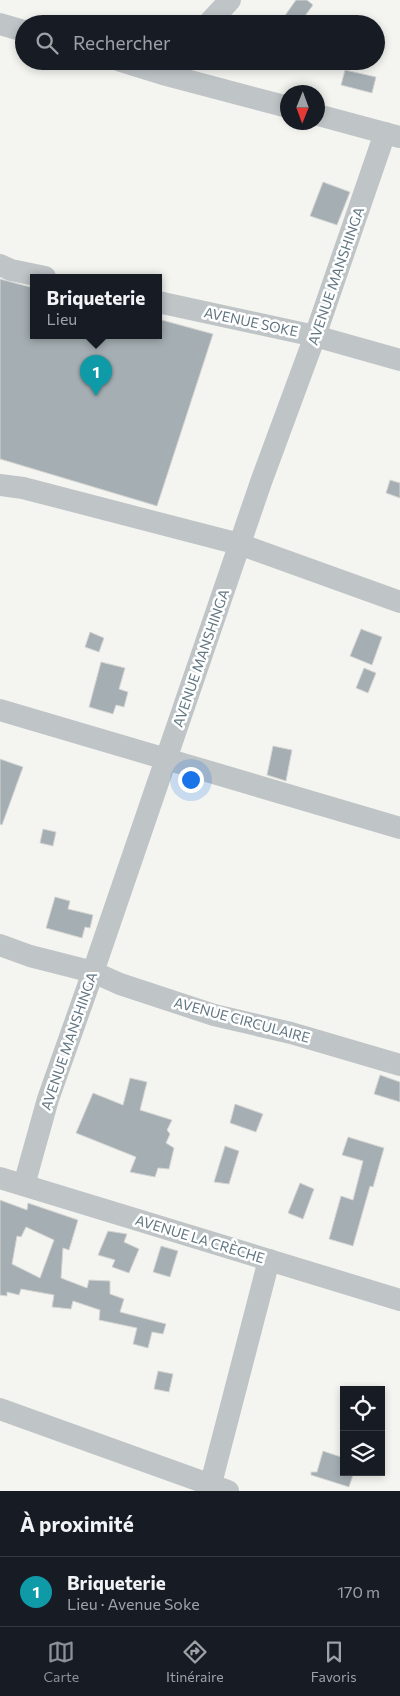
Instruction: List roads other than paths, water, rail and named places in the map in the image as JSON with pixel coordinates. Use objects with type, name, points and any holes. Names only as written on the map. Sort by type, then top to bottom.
[{"type":"street","points":[[216,15],[230,0]]},
{"type":"street","points":[[0,24],[15,28]]},
{"type":"street","points":[[174,70],[280,103]]},
{"type":"street","points":[[325,117],[393,135]]},
{"type":"street","name":"AVENUE MANSHINGA","points":[[24,1185],[48,1099],[260,482],[393,135]]},
{"type":"street","points":[[0,266],[30,274]]},
{"type":"street","name":"AVENUE SOKE","points":[[162,303],[315,336],[400,360]]},
{"type":"street","points":[[0,485],[23,488],[239,544],[400,602]]},
{"type":"street","points":[[0,710],[400,828]]},
{"type":"street","name":"AVENUE CIRCULAIRE","points":[[0,945],[30,956],[93,972],[120,984],[214,1016],[291,1034],[400,1065]]},
{"type":"street","name":"AVENUE LA CRÈCHE","points":[[0,1178],[400,1300]]},
{"type":"street","points":[[0,1409],[216,1489],[269,1260]]},
{"type":"place","name":"Briqueterie","points":[[96,396]]}]
